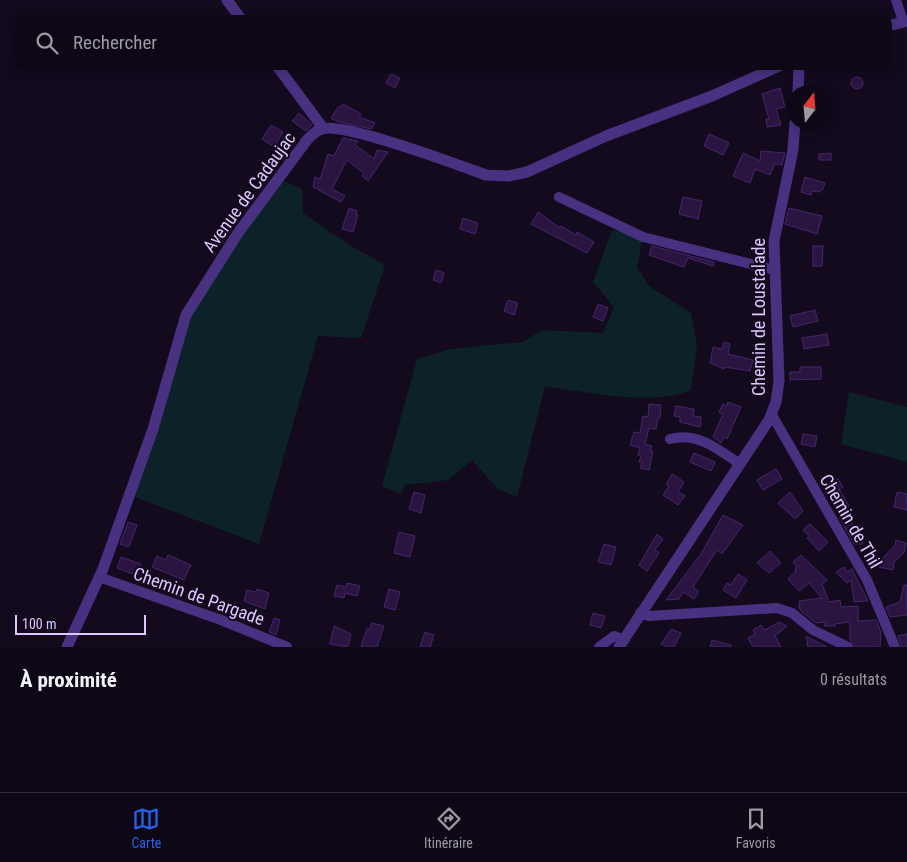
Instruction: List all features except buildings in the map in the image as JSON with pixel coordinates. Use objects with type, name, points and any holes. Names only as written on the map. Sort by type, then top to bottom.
[{"type":"street","points":[[227,0],[238,15]]},
{"type":"street","points":[[892,25],[905,21],[896,0]]},
{"type":"street","points":[[280,70],[323,128]]},
{"type":"street","name":"Avenue de Cadaujac","points":[[67,647],[99,577],[153,429],[186,315],[238,233],[307,140],[323,128],[373,137],[486,174],[508,176],[527,172],[606,136],[712,96],[770,70]]},
{"type":"street","points":[[798,85],[799,70]]},
{"type":"street","name":"Chemin de Loustalade","points":[[621,643],[772,415],[779,381],[775,270],[776,229],[794,130]]},
{"type":"street","points":[[559,196],[644,237],[775,270]]},
{"type":"street","name":"Chemin de Thil","points":[[772,415],[867,580],[895,647]]},
{"type":"street","points":[[670,439],[679,436],[708,442],[740,464]]},
{"type":"street","name":"Chemin de Pargade","points":[[99,577],[221,620],[287,647]]},
{"type":"street","points":[[640,613],[648,616],[776,608],[792,613],[814,630],[848,647]]},
{"type":"street","points":[[598,647],[614,636],[621,643]]},
{"type":"shaded area","points":[[279,179],[302,189],[303,213],[351,246],[385,265],[361,338],[318,336],[259,544],[127,494],[194,305]]},
{"type":"shaded area","points":[[612,230],[643,237],[637,267],[649,286],[691,313],[697,345],[691,390],[674,395],[638,398],[545,386],[517,497],[498,489],[472,460],[448,480],[405,485],[402,494],[382,486],[417,359],[450,349],[523,342],[542,330],[603,333],[614,307],[593,282]]},
{"type":"shaded area","points":[[849,392],[907,407],[907,462],[841,444]]}]
